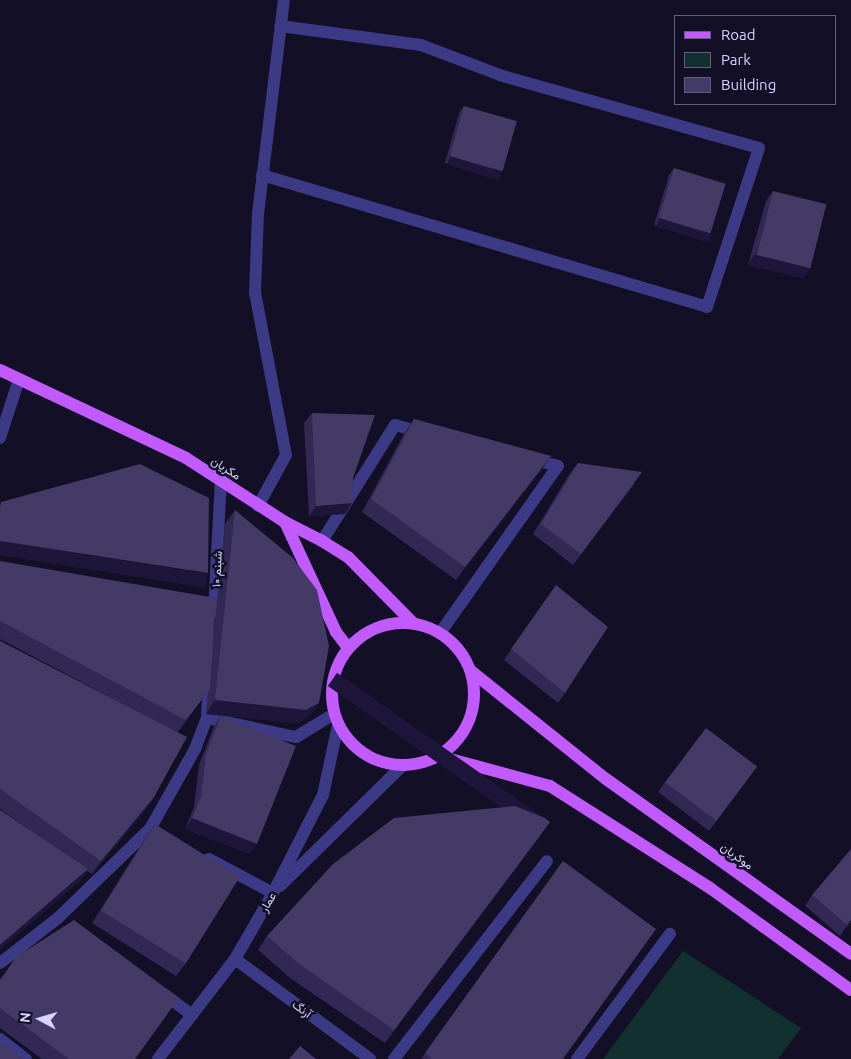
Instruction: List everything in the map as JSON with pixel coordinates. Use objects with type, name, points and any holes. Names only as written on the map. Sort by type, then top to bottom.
[{"type":"main road","name":"مکریان","points":[[0,370],[186,458],[258,506],[322,540],[348,557],[413,623]]},
{"type":"main road","points":[[285,522],[336,632],[348,648]]},
{"type":"main road","points":[[413,623],[440,633],[453,643],[464,656],[471,671],[474,696],[470,719],[458,740],[439,756],[421,764],[402,766],[382,763],[364,755],[349,742],[336,719],[331,691],[336,668],[348,648],[366,632],[389,624],[413,623]]},
{"type":"main road","name":"موکریان","points":[[471,671],[606,779],[851,954]]},
{"type":"main road","points":[[439,756],[550,786],[710,888],[851,990]]},
{"type":"street","points":[[258,506],[286,455],[255,292],[262,175],[284,0]]},
{"type":"street","points":[[262,175],[707,307],[758,148],[500,75],[421,45],[280,26]]},
{"type":"street","points":[[0,438],[18,379]]},
{"type":"street","points":[[322,540],[395,425],[434,435]]},
{"type":"street","points":[[440,633],[558,466],[520,456]]},
{"type":"street","name":"شبنم ۱۰","points":[[214,625],[210,605],[221,480]]},
{"type":"street","points":[[0,962],[62,921],[89,880],[155,831],[190,747],[207,718],[209,681]]},
{"type":"street","points":[[207,718],[296,737],[336,719]]},
{"type":"street","name":"عمار","points":[[158,1059],[234,959],[273,893],[323,795],[336,719]]},
{"type":"street","points":[[194,852],[273,893],[402,766]]},
{"type":"street","points":[[394,1059],[547,861]]},
{"type":"street","points":[[577,1059],[670,934]]},
{"type":"street","name":"آرنگ","points":[[234,959],[370,1059]]},
{"type":"street","points":[[153,986],[192,1015]]},
{"type":"street","points":[[0,1039],[26,1059]]},
{"type":"green space","points":[[683,951],[801,1028],[778,1059],[603,1059]]},
{"type":"building","points":[[464,106],[517,121],[503,171],[450,156]]},
{"type":"building","points":[[674,168],[726,184],[710,234],[659,218]]},
{"type":"building","points":[[773,191],[826,204],[810,268],[757,255]]},
{"type":"building","points":[[312,413],[375,415],[353,478],[352,503],[316,506]]},
{"type":"building","points":[[414,419],[551,456],[465,567],[371,499]]},
{"type":"building","points":[[578,463],[642,472],[581,554],[541,524]]},
{"type":"building","points":[[140,464],[209,498],[208,573],[0,541],[1,502]]},
{"type":"building","points":[[235,510],[293,558],[317,590],[329,646],[319,703],[306,710],[215,700]]},
{"type":"building","points":[[0,561],[216,598],[210,689],[186,720],[0,621]]},
{"type":"building","points":[[556,585],[608,627],[565,693],[511,649]]},
{"type":"building","points":[[0,641],[187,737],[154,797],[101,861],[0,789]]},
{"type":"building","points":[[221,716],[296,746],[257,844],[192,818],[201,797],[206,754]]},
{"type":"building","points":[[706,728],[757,767],[716,821],[665,782]]},
{"type":"building","points":[[515,806],[545,818],[550,822],[394,1030],[299,964],[267,936],[333,864],[394,818]]},
{"type":"building","points":[[0,810],[88,869],[0,945]]},
{"type":"building","points":[[155,824],[240,877],[186,963],[101,911]]},
{"type":"building","points":[[851,849],[851,920],[847,925],[812,895]]},
{"type":"building","points":[[563,861],[656,929],[563,1059],[432,1059],[425,1053]]},
{"type":"building","points":[[74,920],[179,998],[135,1059],[69,1059],[0,1008],[0,980],[16,957]]},
{"type":"building","points":[[0,1041],[22,1059],[0,1059]]},
{"type":"building","points":[[300,1046],[316,1059],[289,1059]]}]
